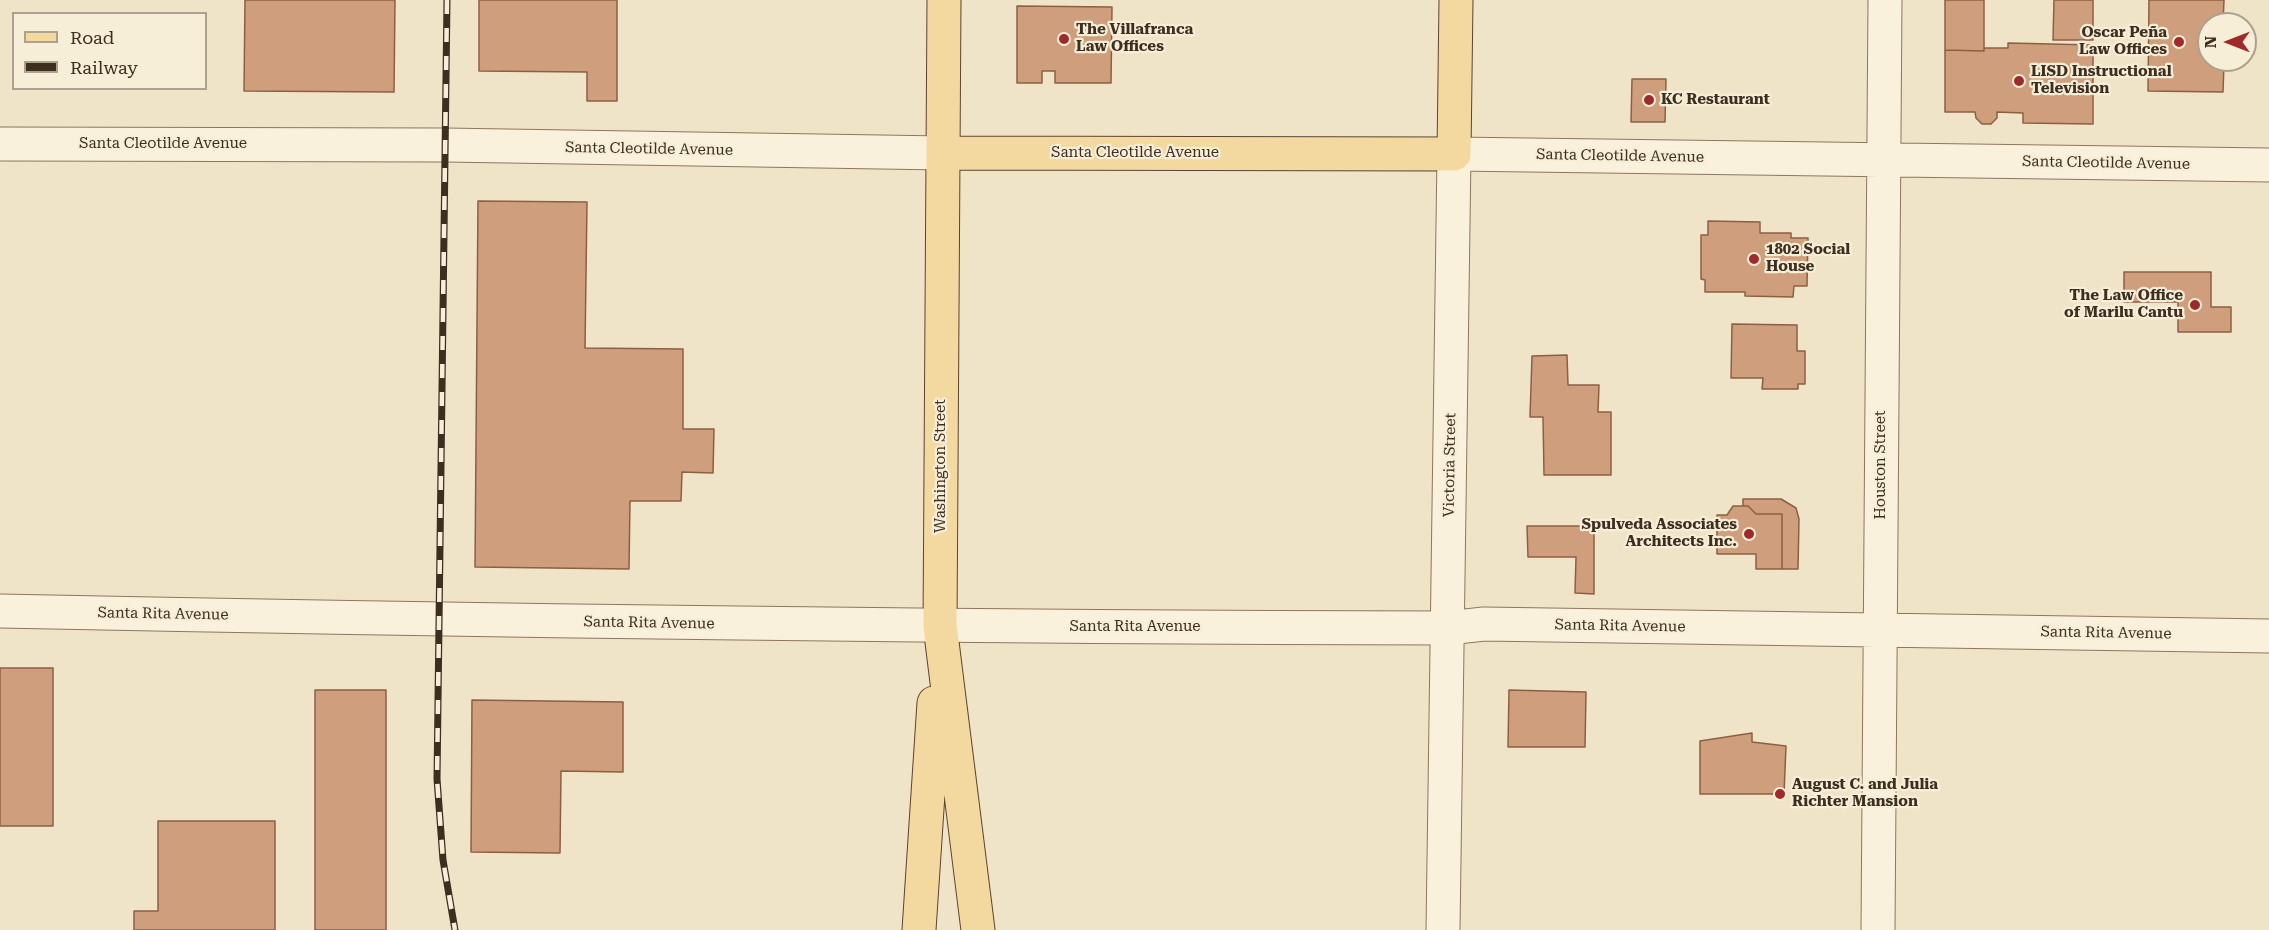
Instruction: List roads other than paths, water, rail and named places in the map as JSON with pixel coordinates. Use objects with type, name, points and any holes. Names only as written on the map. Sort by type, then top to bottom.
[{"type":"main road","name":"Washington Street","points":[[944,0],[940,626],[978,930]]},
{"type":"main road","name":"Victoria Street","points":[[1454,154],[1456,0]]},
{"type":"main road","name":"Santa Cleotilde Avenue","points":[[943,153],[1454,154]]},
{"type":"main road","points":[[919,930],[940,626]]},
{"type":"street","name":"Houston Street","points":[[1878,930],[1885,0]]},
{"type":"street","name":"Santa Cleotilde Avenue","points":[[0,144],[434,145],[943,153]]},
{"type":"street","name":"Santa Cleotilde Avenue","points":[[1454,154],[2269,165]]},
{"type":"street","name":"Victoria Street","points":[[1443,930],[1454,154]]},
{"type":"street","name":"Santa Rita Avenue","points":[[0,611],[428,620],[940,626],[1448,628],[1484,624],[2269,636]]},
{"type":"railway","points":[[447,0],[437,779],[443,860],[455,930]]},
{"type":"place","name":"The Villafranca Law Offices","points":[[1064,39]]},
{"type":"place","name":"Oscar Peña Law Offices","points":[[2179,42]]},
{"type":"place","name":"LISD Instructional Television","points":[[2019,81]]},
{"type":"place","name":"KC Restaurant","points":[[1649,100]]},
{"type":"place","name":"1802 Social House","points":[[1754,259]]},
{"type":"place","name":"The Law Office of Marilu Cantu","points":[[2195,305]]},
{"type":"place","name":"Spulveda Associates Architects Inc.","points":[[1749,534]]},
{"type":"place","name":"August C. and Julia Richter Mansion","points":[[1780,794]]}]
